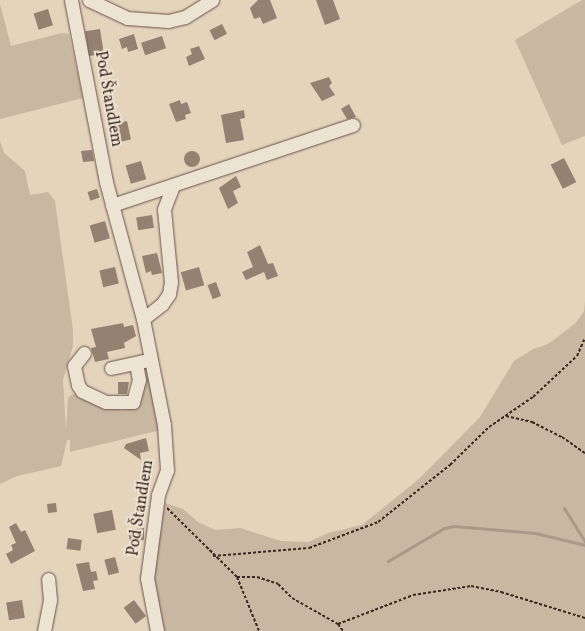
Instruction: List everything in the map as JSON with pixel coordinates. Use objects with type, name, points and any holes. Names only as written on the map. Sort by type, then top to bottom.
[{"type":"street","name":"Pod Štandlem","points":[[71,0],[112,204],[143,320],[164,425],[168,470],[158,495],[147,578],[157,631]]},
{"type":"street","points":[[89,0],[127,18],[168,21],[185,17],[198,4],[212,0]]},
{"type":"street","points":[[112,204],[173,186],[353,125]]},
{"type":"street","points":[[143,320],[162,304],[169,294],[171,282],[164,209],[173,186]]},
{"type":"street","points":[[84,353],[74,366],[78,385],[82,391],[106,402],[133,402],[139,380],[136,363]]},
{"type":"street","points":[[111,368],[151,360]]},
{"type":"street","points":[[44,631],[50,600],[48,579]]},
{"type":"path","points":[[213,556],[310,548],[378,522],[506,416],[533,397],[577,356],[585,338]]},
{"type":"path","points":[[506,416],[532,422],[562,436],[585,453]]},
{"type":"path","points":[[158,495],[174,517],[213,556],[237,577],[259,631]]},
{"type":"path","points":[[237,577],[257,577],[278,584],[292,598],[338,624],[343,631]]},
{"type":"path","points":[[338,624],[413,595],[471,586],[501,592],[585,618]]},
{"type":"shaded area","points":[[582,0],[585,0],[585,136],[562,145],[515,40]]},
{"type":"shaded area","points":[[0,4],[11,46],[62,33],[69,34],[83,98],[0,119]]},
{"type":"shaded area","points":[[0,141],[4,153],[25,171],[30,195],[48,192],[55,201],[73,330],[73,346],[63,380],[66,430],[68,398],[71,395],[76,393],[106,407],[123,410],[131,408],[142,380],[150,379],[161,430],[70,452],[70,440],[67,440],[61,466],[17,476],[0,484]]},
{"type":"shaded area","points":[[585,301],[585,631],[161,631],[150,585],[165,503],[183,509],[198,522],[215,530],[240,528],[281,541],[308,542],[328,533],[362,525],[419,479],[480,417],[514,361],[533,349],[548,344],[576,323],[584,311]]},
{"type":"building","points":[[258,0],[270,0],[277,18],[263,24],[260,17],[254,19],[250,8]]},
{"type":"building","points":[[316,0],[333,0],[340,19],[325,25]]},
{"type":"building","points":[[48,9],[53,25],[39,30],[34,13]]},
{"type":"building","points":[[222,24],[227,34],[215,40],[210,30]]},
{"type":"building","points":[[100,29],[104,54],[89,56],[85,31]]},
{"type":"building","points":[[134,34],[138,49],[128,52],[127,47],[122,49],[119,39]]},
{"type":"building","points":[[162,36],[166,48],[145,55],[141,43]]},
{"type":"building","points":[[199,46],[205,59],[189,66],[186,57],[192,54],[190,49]]},
{"type":"building","points":[[329,77],[332,83],[329,86],[335,95],[322,101],[310,83]]},
{"type":"building","points":[[180,100],[181,104],[187,102],[191,113],[185,115],[186,119],[176,122],[169,104]]},
{"type":"building","points":[[349,104],[356,117],[347,119],[341,109]]},
{"type":"building","points":[[244,110],[245,118],[240,119],[244,140],[226,143],[221,115]]},
{"type":"building","points":[[127,121],[131,140],[115,143],[111,124]]},
{"type":"building","points":[[92,150],[94,161],[83,162],[81,151]]},
{"type":"building","points":[[192,151],[198,153],[200,159],[198,165],[192,167],[186,165],[184,159],[186,153]]},
{"type":"building","points":[[564,158],[576,182],[563,189],[551,165]]},
{"type":"building","points":[[141,161],[146,179],[131,184],[126,165]]},
{"type":"building","points":[[236,176],[241,187],[233,191],[238,203],[228,209],[219,188]]},
{"type":"building","points":[[97,189],[100,198],[90,201],[87,192]]},
{"type":"building","points":[[152,215],[154,228],[138,230],[136,218]]},
{"type":"building","points":[[105,221],[110,238],[95,243],[90,225]]},
{"type":"building","points":[[260,245],[268,264],[273,263],[278,276],[267,280],[264,272],[246,280],[242,272],[253,267],[247,252]]},
{"type":"building","points":[[157,253],[162,273],[152,275],[151,271],[146,273],[142,256]]},
{"type":"building","points":[[115,267],[119,284],[103,287],[99,271]]},
{"type":"building","points":[[199,267],[204,285],[186,291],[181,272]]},
{"type":"building","points":[[216,282],[221,296],[213,299],[208,285]]},
{"type":"building","points":[[123,323],[124,327],[133,325],[136,336],[124,343],[125,348],[107,352],[109,359],[95,362],[91,348],[96,347],[91,329]]},
{"type":"building","points":[[118,382],[129,382],[127,394],[118,394]]},
{"type":"building","points":[[146,438],[149,451],[140,453],[141,460],[124,448],[126,444]]},
{"type":"building","points":[[56,503],[57,512],[48,513],[47,504]]},
{"type":"building","points":[[112,510],[116,530],[97,533],[93,514]]},
{"type":"building","points":[[16,523],[21,532],[25,530],[35,551],[11,564],[6,554],[13,550],[11,545],[16,543],[9,527]]},
{"type":"building","points":[[144,528],[144,540],[130,542],[128,530]]},
{"type":"building","points":[[68,538],[82,540],[80,551],[66,549]]},
{"type":"building","points":[[115,557],[119,572],[109,575],[104,560]]},
{"type":"building","points":[[89,562],[91,572],[96,571],[98,580],[93,581],[95,589],[83,591],[76,564]]},
{"type":"building","points":[[22,600],[25,618],[9,620],[6,603]]},
{"type":"building","points":[[134,600],[146,616],[136,624],[124,608]]},
{"type":"waterway","points":[[564,508],[585,542]]},
{"type":"waterway","points":[[388,561],[444,528],[454,526],[535,533],[585,545]]}]
